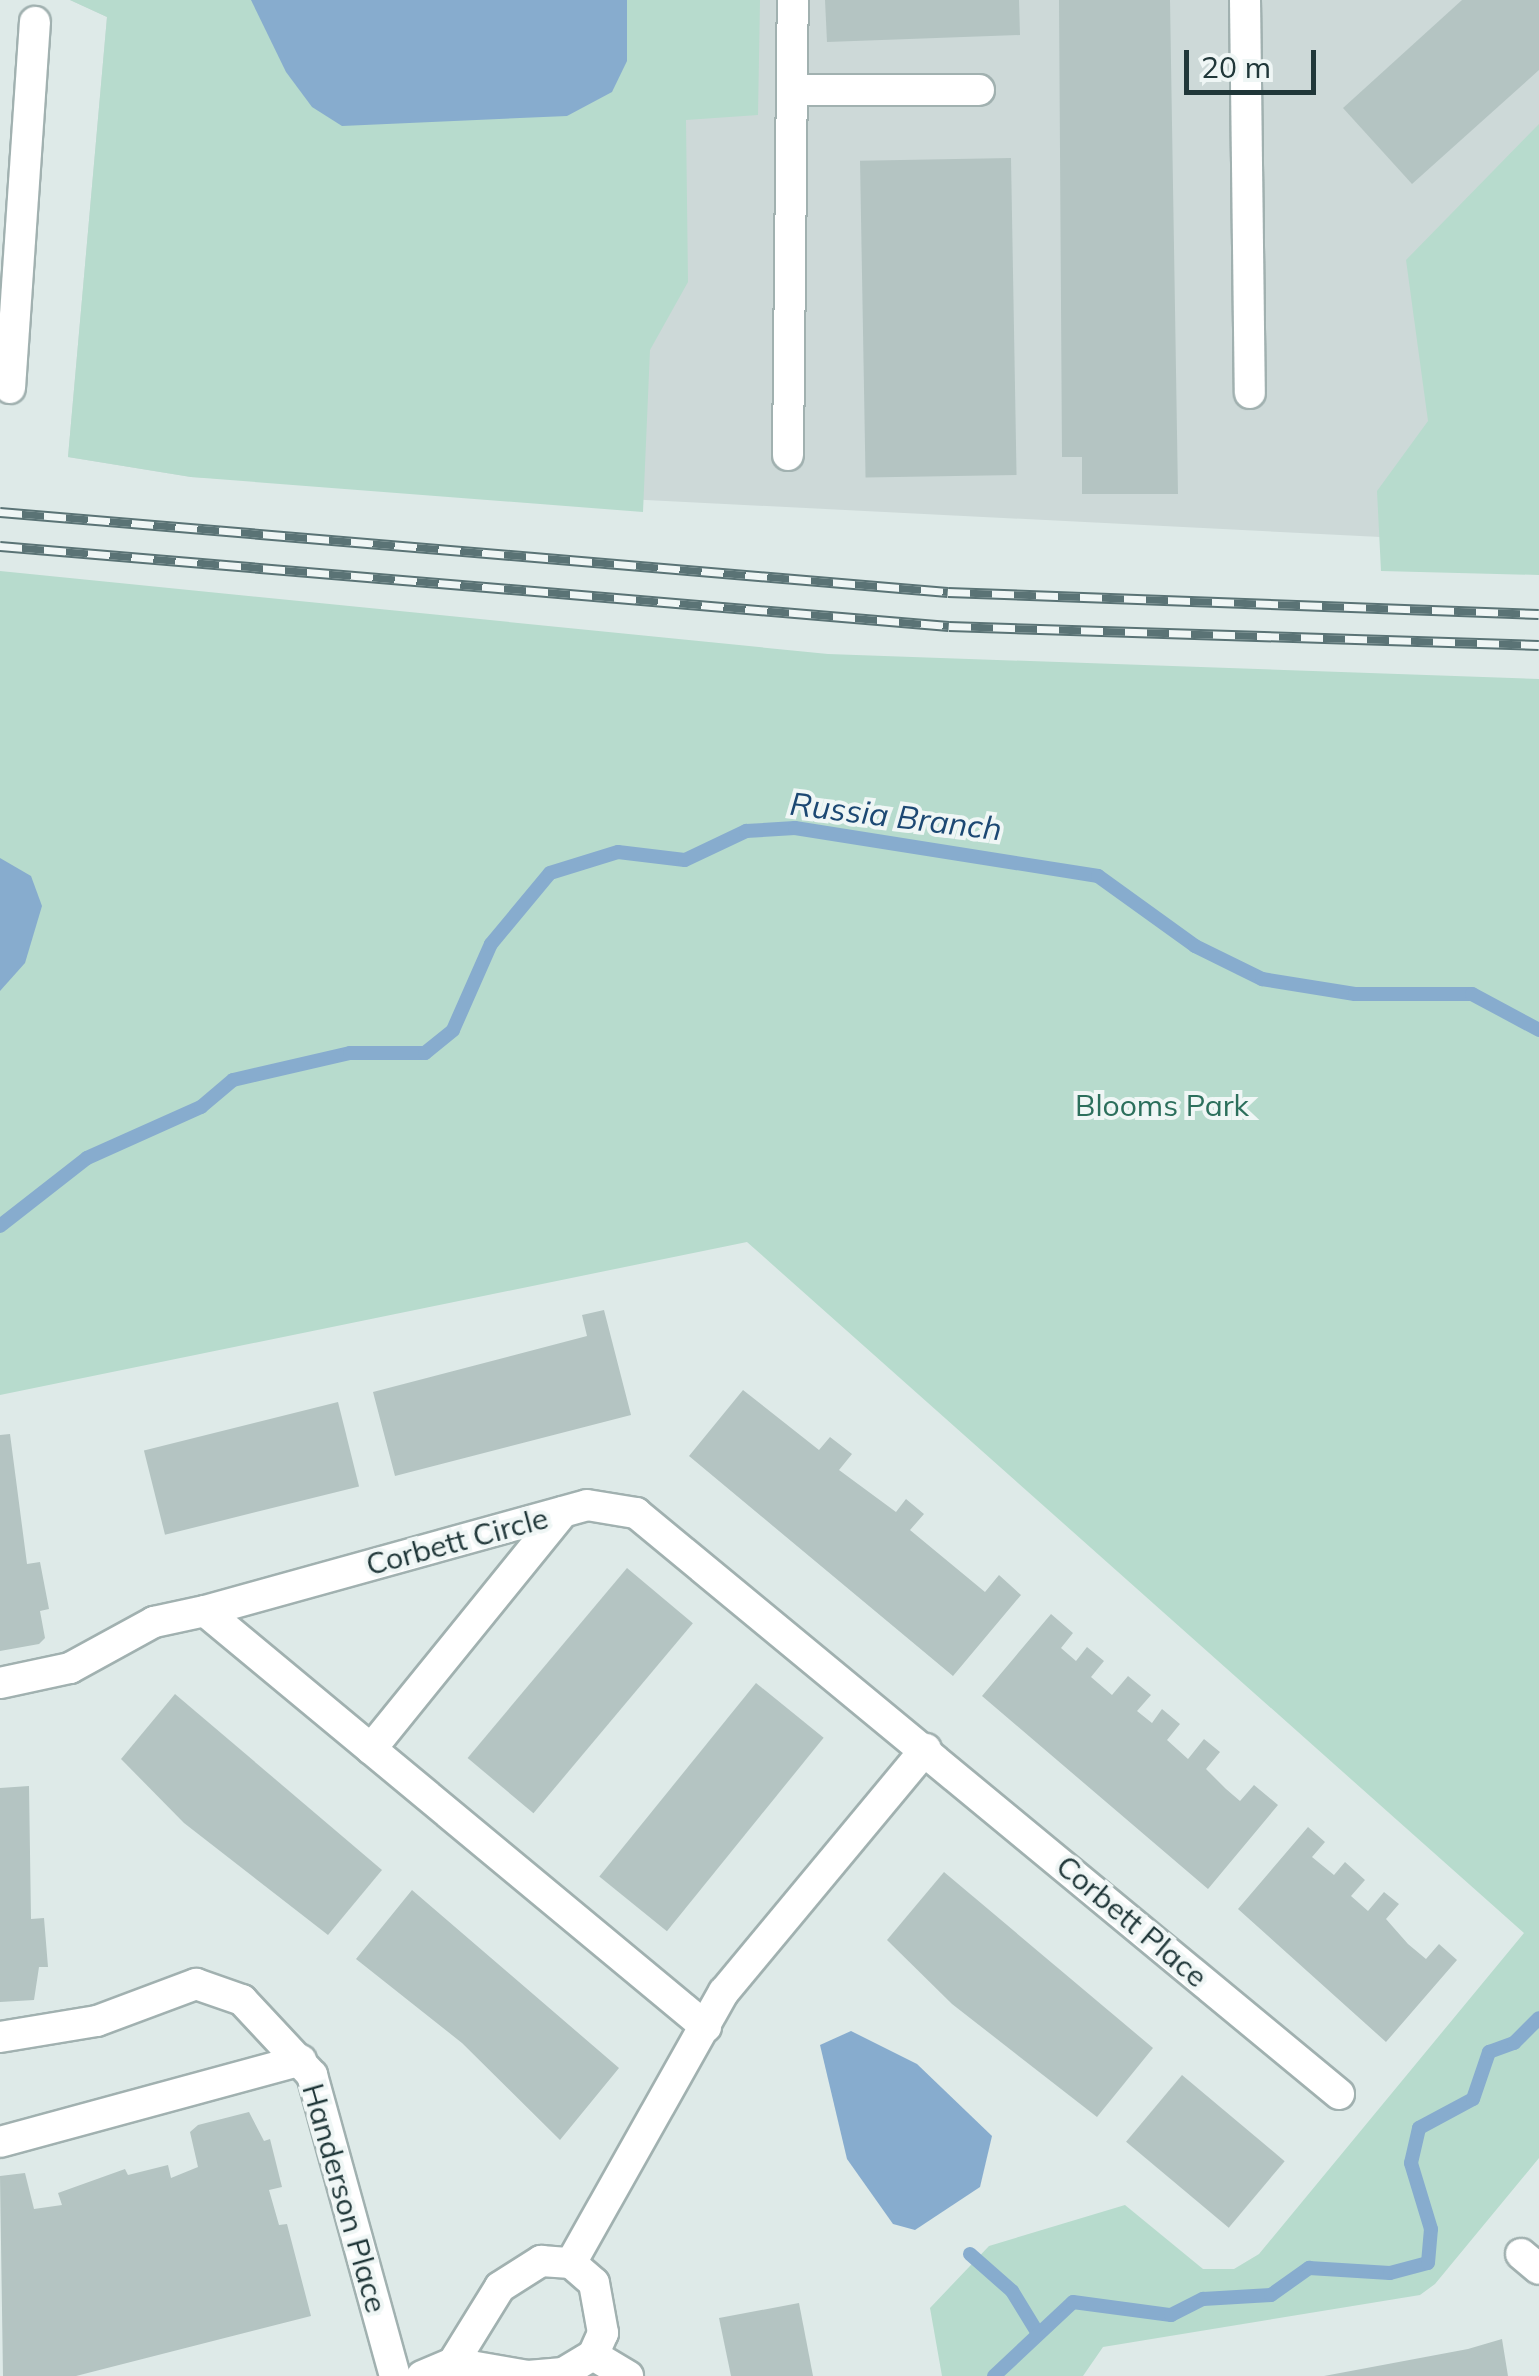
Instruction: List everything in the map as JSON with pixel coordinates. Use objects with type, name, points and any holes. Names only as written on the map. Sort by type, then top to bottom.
[{"type":"street","points":[[788,455],[793,0]]},
{"type":"street","points":[[1245,0],[1250,394]]},
{"type":"street","points":[[10,388],[13,146],[35,22]]},
{"type":"street","points":[[792,90],[979,90]]},
{"type":"street","name":"Corbett Circle","points":[[0,1683],[70,1668],[154,1622],[562,1512],[612,1504],[636,1513],[926,1749]]},
{"type":"street","points":[[371,1749],[562,1512]]},
{"type":"street","points":[[204,1611],[706,2027]]},
{"type":"street","points":[[571,2263],[706,2027],[756,1950],[926,1749]]},
{"type":"street","name":"Corbett Place","points":[[926,1749],[1339,2094]]},
{"type":"street","name":"Handerson Place","points":[[0,2036],[97,2021],[196,1984],[242,2000],[301,2060],[321,2100],[396,2376]]},
{"type":"street","points":[[0,2142],[301,2060]]},
{"type":"street","points":[[422,2376],[453,2363],[528,2376],[564,2373],[593,2355],[604,2333],[600,2297],[571,2263],[540,2260],[512,2276],[453,2363]]},
{"type":"street","points":[[593,2355],[628,2376]]},
{"type":"shaded area","points":[[70,0],[1539,0],[1539,545],[191,477],[68,457],[107,17]]},
{"type":"green space","points":[[70,0],[760,0],[758,115],[686,120],[688,282],[650,350],[643,512],[191,477],[68,457],[107,17]]},
{"type":"green space","points":[[1539,124],[1539,575],[1381,571],[1377,491],[1428,421],[1406,260]]},
{"type":"green space","name":"Blooms Park","points":[[0,571],[828,654],[1539,679],[1539,2158],[1435,2284],[1420,2295],[1103,2347],[1083,2376],[942,2376],[930,2308],[989,2246],[1125,2205],[1203,2269],[1234,2269],[1259,2254],[1524,1933],[747,1242],[0,1395]]},
{"type":"water","points":[[251,0],[627,0],[627,61],[612,92],[567,116],[342,126],[312,107],[286,72]]},
{"type":"water","points":[[0,858],[31,876],[42,906],[25,963],[0,991]]},
{"type":"water","points":[[851,2031],[917,2064],[992,2136],[980,2187],[915,2230],[893,2224],[847,2159],[820,2045]]},
{"type":"building","points":[[825,0],[1019,0],[1020,35],[827,42]]},
{"type":"building","points":[[1059,0],[1170,0],[1178,494],[1082,494],[1082,457],[1062,457]]},
{"type":"building","points":[[1462,0],[1539,0],[1539,70],[1412,184],[1343,108]]},
{"type":"building","points":[[1011,158],[1017,475],[866,478],[860,161]]},
{"type":"building","points":[[604,1310],[631,1415],[395,1476],[373,1392],[587,1336],[582,1315]]},
{"type":"building","points":[[743,1390],[819,1450],[830,1437],[852,1454],[839,1470],[896,1512],[906,1499],[924,1514],[910,1530],[985,1592],[999,1575],[1021,1595],[953,1676],[689,1456]]},
{"type":"building","points":[[338,1402],[359,1486],[165,1535],[144,1450]]},
{"type":"building","points":[[10,1434],[27,1564],[40,1562],[49,1609],[40,1611],[45,1638],[39,1644],[0,1651],[0,1435]]},
{"type":"building","points":[[627,1568],[693,1623],[533,1813],[468,1758]]},
{"type":"building","points":[[1051,1614],[1073,1633],[1061,1648],[1076,1661],[1087,1647],[1104,1661],[1091,1677],[1112,1695],[1128,1676],[1151,1695],[1137,1711],[1152,1723],[1162,1709],[1180,1724],[1167,1740],[1188,1759],[1204,1739],[1220,1752],[1206,1769],[1226,1789],[1240,1801],[1254,1785],[1278,1805],[1208,1889],[982,1696]]},
{"type":"building","points":[[756,1683],[824,1738],[667,1931],[599,1877]]},
{"type":"building","points":[[175,1694],[382,1870],[328,1935],[184,1823],[121,1759]]},
{"type":"building","points":[[29,1786],[31,1919],[44,1918],[48,1967],[39,1967],[34,2000],[0,2002],[0,1788]]},
{"type":"building","points":[[1308,1827],[1325,1842],[1312,1857],[1334,1875],[1345,1862],[1365,1880],[1351,1896],[1368,1911],[1384,1892],[1399,1904],[1386,1919],[1408,1944],[1426,1959],[1439,1944],[1457,1960],[1386,2042],[1238,1909]]},
{"type":"building","points":[[944,1872],[1153,2048],[1097,2117],[952,2004],[887,1940]]},
{"type":"building","points":[[412,1890],[619,2068],[560,2140],[462,2043],[356,1959]]},
{"type":"building","points":[[1182,2075],[1285,2161],[1229,2228],[1126,2142]]},
{"type":"building","points":[[249,2112],[264,2141],[270,2139],[282,2187],[269,2190],[279,2225],[287,2224],[311,2316],[76,2376],[3,2376],[0,2176],[25,2173],[34,2209],[62,2205],[58,2193],[125,2169],[128,2175],[168,2165],[171,2178],[198,2167],[190,2132],[198,2125]]},
{"type":"building","points":[[799,2303],[813,2376],[731,2376],[719,2318]]},
{"type":"building","points":[[1502,2339],[1508,2376],[1324,2376],[1468,2349]]},
{"type":"waterway","name":"Russia Branch","points":[[0,1226],[87,1158],[201,1107],[233,1080],[350,1053],[425,1053],[453,1030],[491,944],[550,873],[618,852],[685,860],[746,831],[795,828],[1098,876],[1195,946],[1262,979],[1355,994],[1472,994],[1539,1030]]},
{"type":"waterway","points":[[994,2376],[1073,2302],[1171,2315],[1203,2299],[1271,2295],[1309,2268],[1390,2273],[1428,2263],[1431,2229],[1411,2163],[1419,2128],[1473,2099],[1489,2052],[1514,2043],[1539,2018]]},
{"type":"waterway","points":[[970,2254],[1012,2291],[1037,2332]]},
{"type":"railway","points":[[0,512],[948,592],[1539,614]]},
{"type":"railway","points":[[0,546],[949,626],[1539,645]]}]
